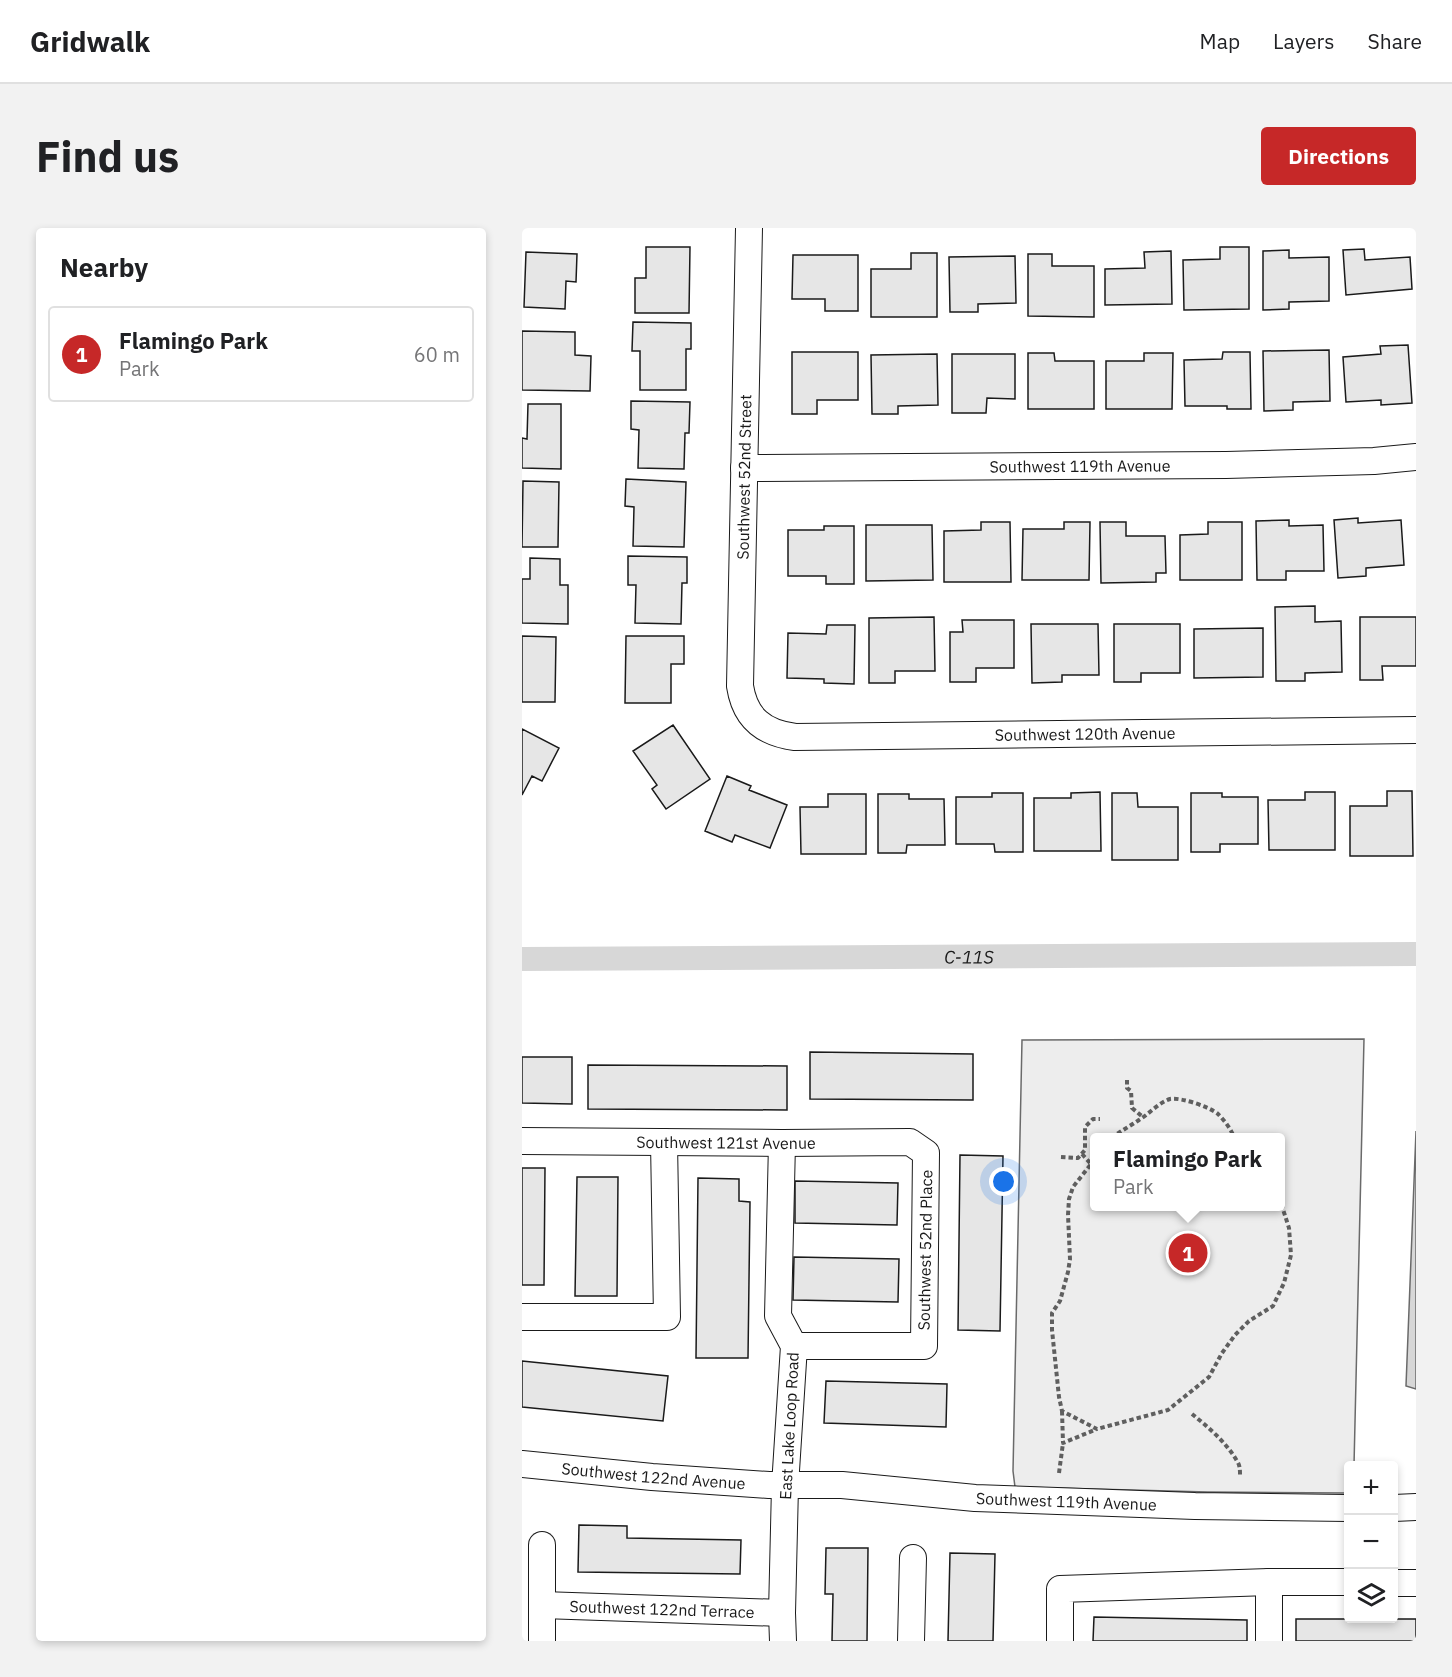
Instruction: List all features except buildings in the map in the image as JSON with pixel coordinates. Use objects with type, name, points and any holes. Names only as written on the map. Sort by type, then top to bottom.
[{"type":"street","name":"Southwest 52nd Street","points":[[749,228],[740,686],[742,702],[756,721]]},
{"type":"street","name":"Southwest 119th Avenue","points":[[744,468],[1226,465],[1374,461],[1416,457]]},
{"type":"street","name":"Southwest 120th Avenue","points":[[756,721],[780,735],[795,737],[1416,730]]},
{"type":"street","name":"Southwest 121st Avenue","points":[[522,1141],[910,1142],[926,1153]]},
{"type":"street","points":[[522,1317],[667,1317],[664,1142]]},
{"type":"street","name":"East Lake Loop Road","points":[[782,1143],[778,1316],[794,1346],[785,1486],[783,1641]]},
{"type":"street","name":"Southwest 52nd Place","points":[[794,1346],[924,1346],[926,1153]]},
{"type":"street","name":"Southwest 122nd Avenue","points":[[522,1464],[652,1477],[785,1486]]},
{"type":"street","name":"Southwest 119th Avenue","points":[[785,1486],[842,1485],[963,1497],[1046,1501],[1344,1508]]},
{"type":"street","points":[[1398,1508],[1416,1507]]},
{"type":"street","points":[[542,1545],[542,1641]]},
{"type":"street","points":[[911,1641],[914,1558]]},
{"type":"street","points":[[1269,1582],[1269,1641]]},
{"type":"street","points":[[1060,1641],[1060,1588],[1344,1582]]},
{"type":"street","points":[[1398,1582],[1416,1583]]},
{"type":"street","name":"Southwest 122nd Terrace","points":[[542,1605],[782,1613]]},
{"type":"path","points":[[1127,1080],[1127,1088],[1131,1092],[1132,1108],[1143,1117]]},
{"type":"path","points":[[1118,1133],[1171,1099],[1188,1101],[1218,1114],[1232,1133]]},
{"type":"path","points":[[1061,1156],[1078,1158],[1082,1155],[1085,1150],[1085,1127],[1093,1119],[1100,1119]]},
{"type":"path","points":[[1082,1155],[1090,1163]]},
{"type":"path","points":[[1059,1473],[1063,1443],[1062,1411],[1052,1313],[1060,1301],[1070,1259],[1069,1199],[1073,1187],[1090,1165]]},
{"type":"path","points":[[1063,1443],[1097,1429],[1168,1410],[1209,1377],[1235,1335],[1249,1321],[1273,1306],[1284,1283],[1291,1255],[1289,1228],[1284,1211]]},
{"type":"path","points":[[1062,1411],[1097,1429]]},
{"type":"path","points":[[1192,1414],[1205,1424],[1239,1462],[1240,1475]]},
{"type":"shaded area","points":[[1364,1039],[1354,1461],[1344,1461],[1344,1493],[1015,1487],[1013,1471],[1022,1040]]},
{"type":"shaded area","points":[[1416,1131],[1416,1389],[1406,1386]]},
{"type":"waterway","name":"C-11S","points":[[522,959],[1416,954]]},
{"type":"place","name":"Flamingo Park","points":[[1188,1253]]}]
